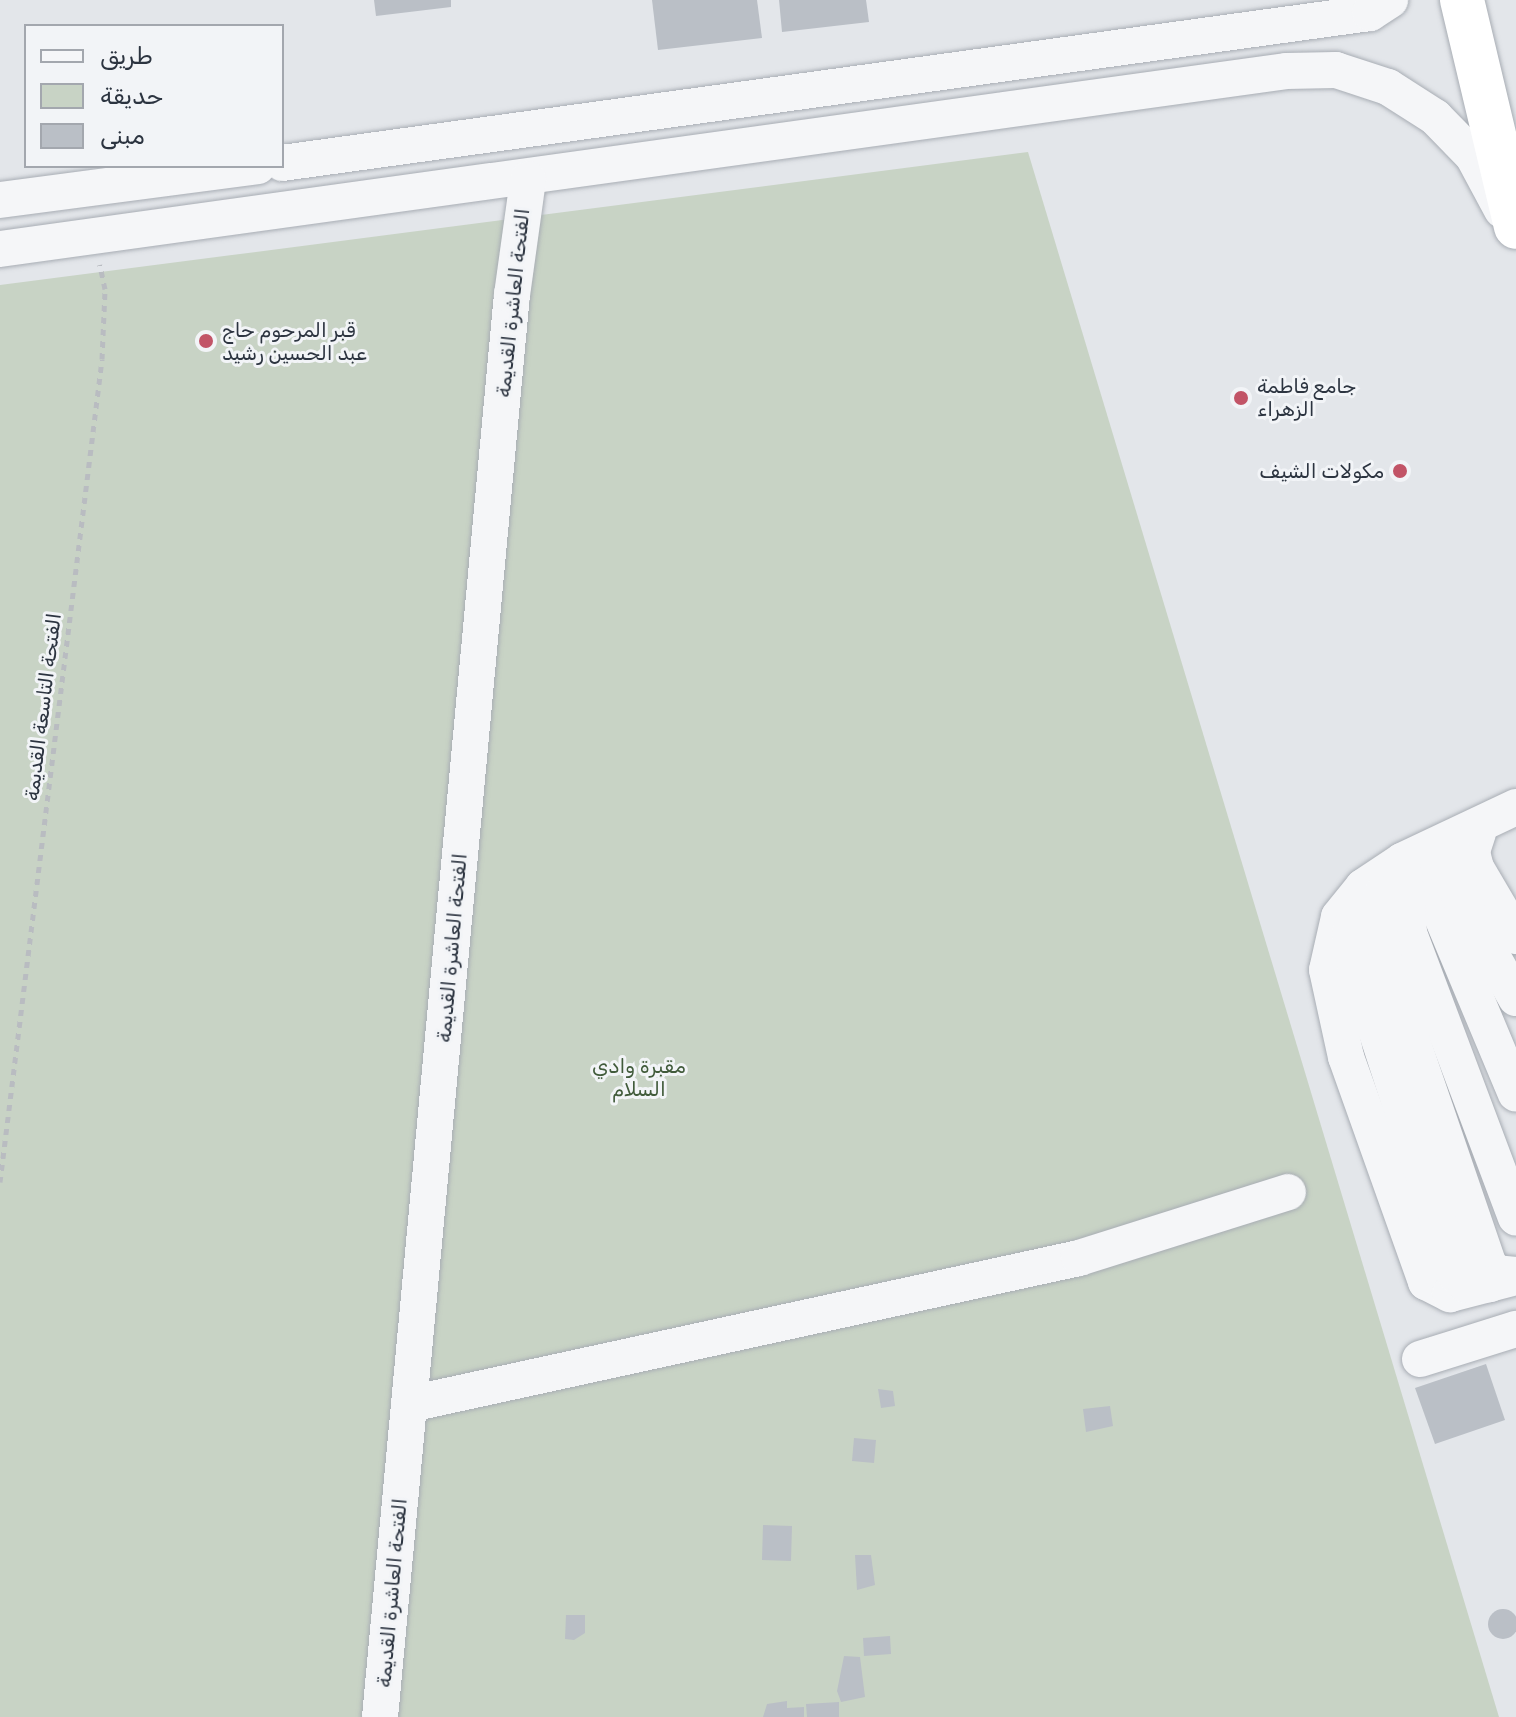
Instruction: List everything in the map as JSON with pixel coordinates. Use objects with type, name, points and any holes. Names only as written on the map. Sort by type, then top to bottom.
[{"type":"highway","points":[[1462,0],[1516,227]]},
{"type":"street","points":[[296,161],[1370,13],[1390,0]]},
{"type":"street","points":[[0,249],[528,179],[1286,71],[1336,70],[1388,87],[1435,117],[1473,156],[1516,237]]},
{"type":"street","points":[[407,146],[404,168],[425,193]]},
{"type":"street","points":[[296,161],[321,184],[310,208]]},
{"type":"street","points":[[0,200],[243,168]]},
{"type":"street","name":"الفتحة العاشرة القديمة","points":[[380,1717],[512,295],[528,179]]},
{"type":"street","points":[[1468,829],[1375,879],[1339,917],[1329,945],[1327,970],[1346,1057],[1426,1282],[1450,1294],[1507,1279]]},
{"type":"street","points":[[1468,829],[1474,839],[1476,868],[1516,936]]},
{"type":"street","points":[[1468,829],[1455,858],[1459,897],[1516,998]]},
{"type":"street","points":[[1468,829],[1435,866],[1432,885],[1516,1094]]},
{"type":"street","points":[[1468,829],[1412,875],[1405,911],[1486,1148],[1516,1218]]},
{"type":"street","points":[[1468,829],[1382,894],[1377,931],[1488,1263],[1495,1273],[1507,1279]]},
{"type":"street","points":[[410,1404],[1079,1258],[1288,1192]]},
{"type":"street","points":[[1420,1359],[1516,1329]]},
{"type":"path","name":"الفتحة التاسعة القديمة","points":[[0,1182],[102,359],[105,289],[95,236]]},
{"type":"green space","name":"مقبرة وادي السلام","points":[[1028,152],[1499,1717],[0,1717],[0,285]]},
{"type":"building","points":[[374,0],[451,0],[451,7],[376,16]]},
{"type":"building","points":[[652,0],[757,0],[762,38],[658,50]]},
{"type":"building","points":[[779,0],[866,0],[869,22],[782,32]]},
{"type":"building","points":[[1486,1364],[1505,1420],[1435,1444],[1415,1388]]},
{"type":"building","points":[[878,1389],[893,1391],[895,1406],[881,1408]]},
{"type":"building","points":[[1110,1406],[1113,1426],[1086,1432],[1083,1409]]},
{"type":"building","points":[[854,1438],[876,1440],[874,1463],[852,1461]]},
{"type":"building","points":[[763,1525],[792,1526],[791,1561],[762,1560]]},
{"type":"building","points":[[855,1555],[871,1555],[875,1585],[857,1590]]},
{"type":"building","points":[[1503,1609],[1514,1613],[1517,1630],[1514,1635],[1503,1639],[1492,1635],[1488,1624],[1492,1613]]},
{"type":"building","points":[[566,1615],[585,1615],[585,1633],[574,1640],[565,1639]]},
{"type":"building","points":[[890,1636],[891,1654],[864,1656],[863,1638]]},
{"type":"building","points":[[844,1656],[860,1657],[865,1697],[841,1702],[837,1691]]},
{"type":"building","points":[[787,1701],[787,1708],[804,1707],[804,1717],[763,1717],[767,1704]]},
{"type":"building","points":[[839,1702],[839,1717],[807,1717],[806,1704]]},
{"type":"place","name":"قبر المرحوم حاج عبد الحسين رشيد","points":[[206,341]]},
{"type":"place","name":"جامع فاطمة الزهراء","points":[[1241,398]]},
{"type":"place","name":"مكولات الشيف","points":[[1400,471]]}]
